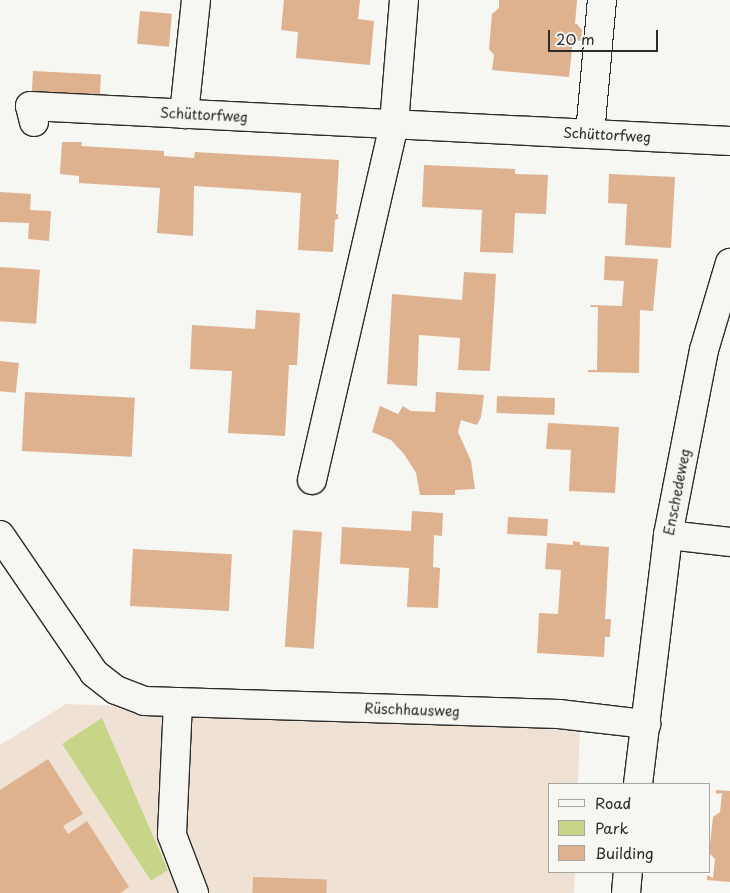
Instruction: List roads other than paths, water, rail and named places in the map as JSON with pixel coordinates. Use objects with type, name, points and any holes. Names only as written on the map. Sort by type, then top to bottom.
[{"type":"street","points":[[184,114],[196,0]]},
{"type":"street","points":[[312,480],[394,124],[404,0]]},
{"type":"street","points":[[590,134],[602,0]]},
{"type":"street","name":"Schüttorfweg","points":[[34,122],[30,106],[730,141]]},
{"type":"street","name":"Enschedeweg","points":[[638,783],[668,535],[704,350],[730,263]]},
{"type":"street","name":"Rüschhausweg","points":[[0,535],[94,673],[116,690],[144,701],[559,714],[646,724]]},
{"type":"street","points":[[668,535],[730,542]]},
{"type":"street","points":[[178,702],[172,835],[194,893]]},
{"type":"street","points":[[626,893],[628,873]]}]
